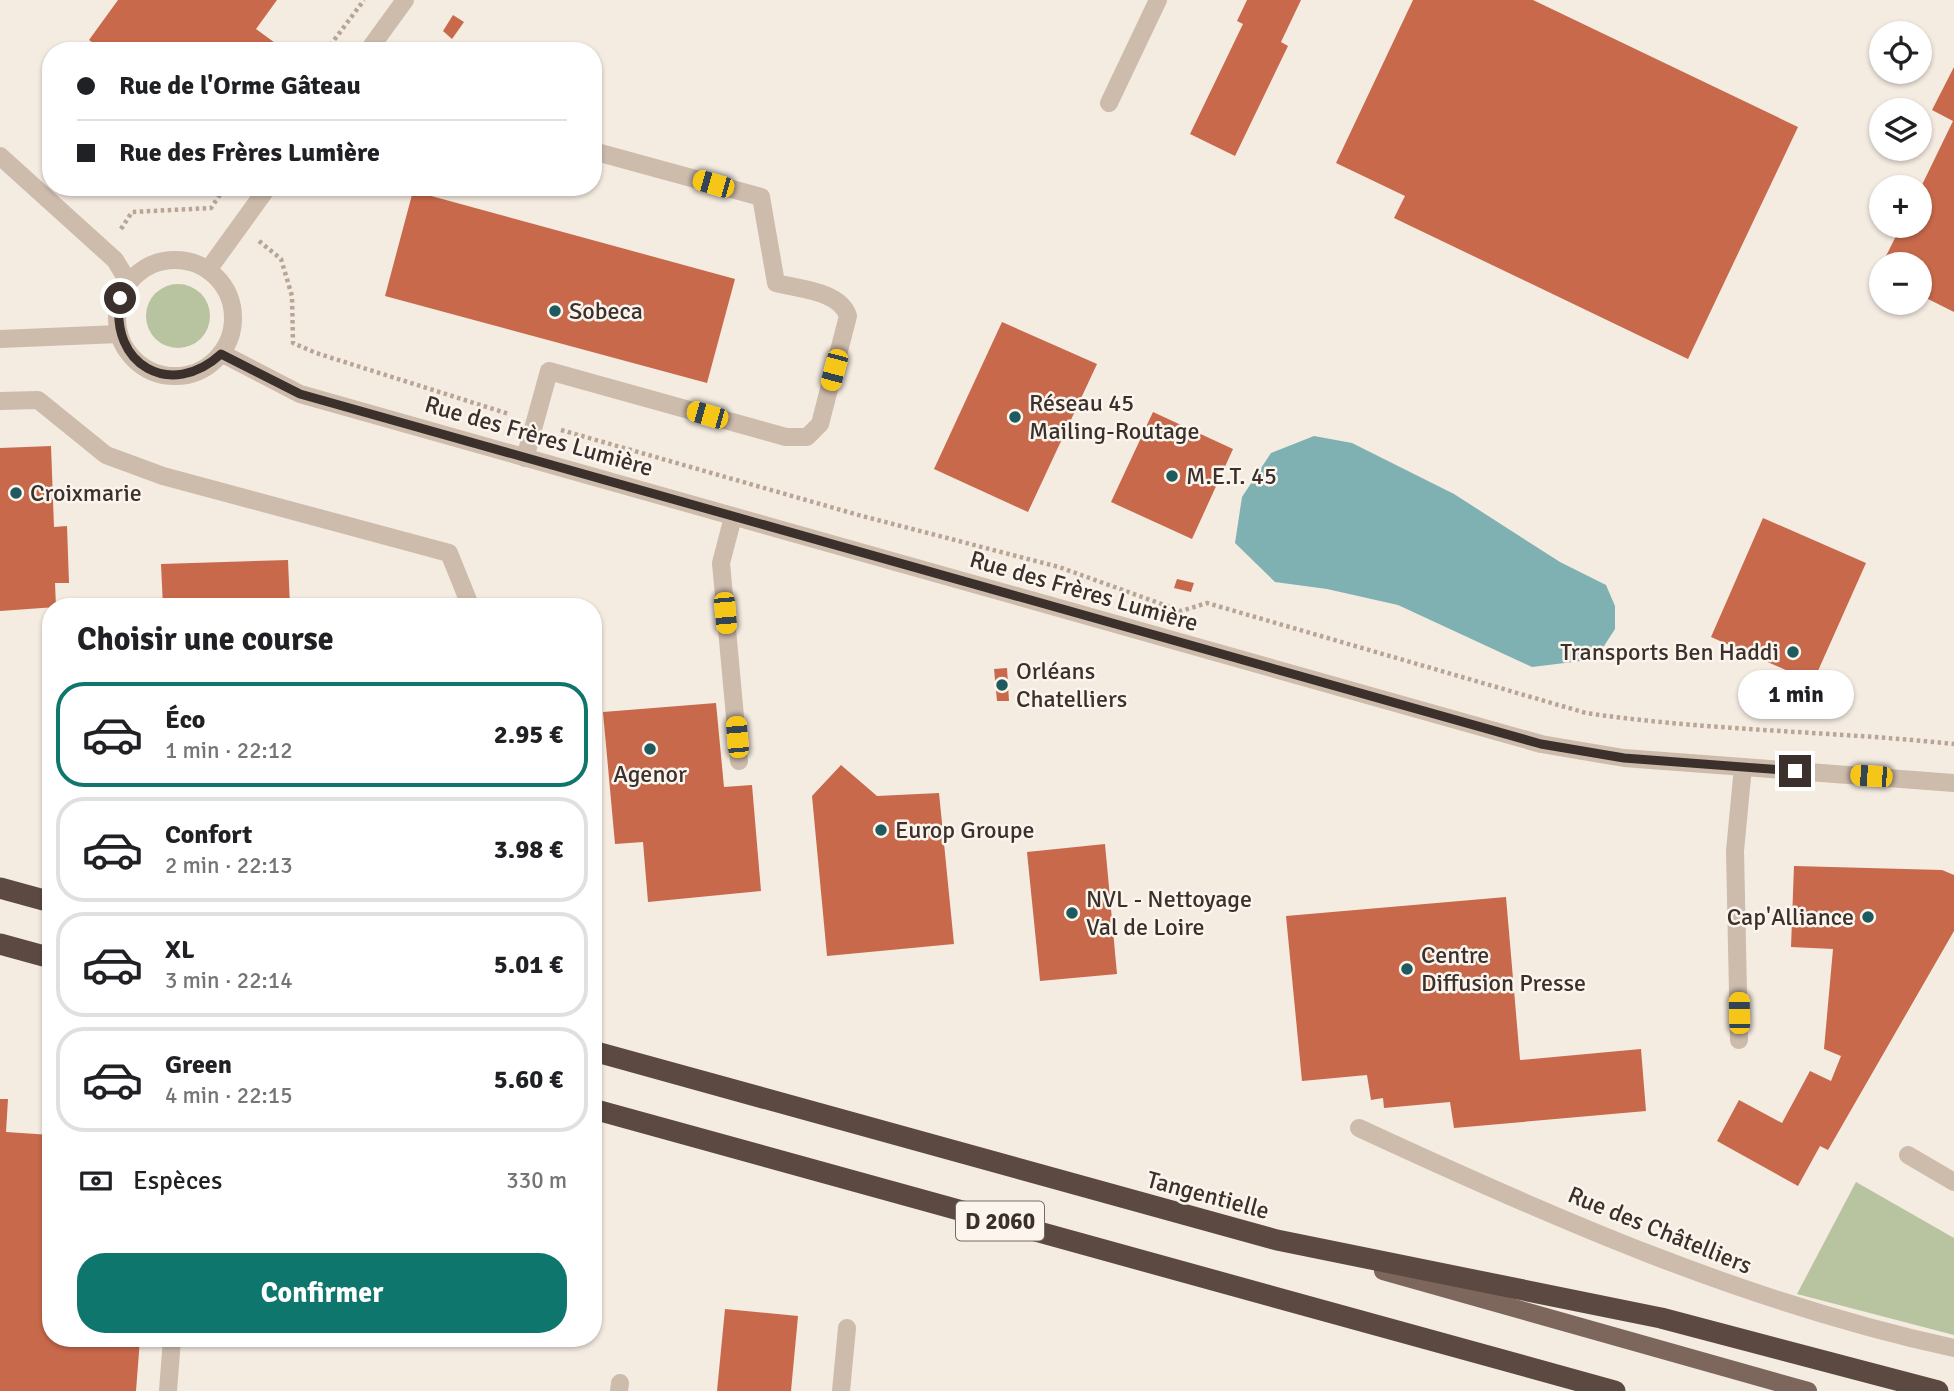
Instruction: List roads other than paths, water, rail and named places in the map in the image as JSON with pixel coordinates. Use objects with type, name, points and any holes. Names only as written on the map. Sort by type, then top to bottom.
[{"type":"highway","points":[[0,888],[42,900]]},
{"type":"highway","points":[[0,944],[42,956]]},
{"type":"highway","name":"Tangentielle","points":[[602,1053],[1277,1240]]},
{"type":"highway","name":"D 2060","points":[[602,1111],[1615,1391]]},
{"type":"highway","points":[[1277,1240],[1661,1318],[1938,1391]]},
{"type":"main road","name":"Tangentielle","points":[[1277,1240],[1808,1391]]},
{"type":"street","points":[[375,42],[405,0]]},
{"type":"street","points":[[1109,103],[1158,0]]},
{"type":"street","points":[[525,458],[549,371],[786,437],[807,437],[820,424],[848,316],[844,305],[835,299],[776,283],[761,197],[602,153]]},
{"type":"street","points":[[0,156],[42,194]]},
{"type":"street","points":[[44,196],[115,260],[129,283]]},
{"type":"street","points":[[208,270],[261,196]]},
{"type":"street","points":[[166,260],[188,261],[208,270],[226,292],[234,318],[230,337],[221,354],[195,372],[164,374],[139,364],[127,350],[119,334],[117,316],[120,298],[129,283],[139,272],[166,260]]},
{"type":"street","points":[[0,339],[119,334]]},
{"type":"street","name":"Rue des Frères Lumière","points":[[221,354],[300,394],[1541,744],[1624,758],[1954,783]]},
{"type":"street","points":[[0,401],[38,400],[106,455],[163,476],[449,553],[467,598]]},
{"type":"street","points":[[733,517],[721,563],[739,761]]},
{"type":"street","points":[[1740,1040],[1735,851],[1743,767]]},
{"type":"street","name":"Rue des Châtelliers","points":[[1359,1128],[1602,1236],[1757,1295],[1954,1348]]},
{"type":"street","points":[[1908,1155],[1954,1182]]},
{"type":"street","points":[[841,1391],[847,1328]]},
{"type":"street","points":[[168,1391],[171,1347]]},
{"type":"water","points":[[1314,436],[1352,443],[1454,494],[1560,562],[1606,585],[1615,606],[1615,629],[1604,646],[1589,660],[1532,667],[1398,605],[1327,589],[1275,582],[1235,543],[1242,497],[1271,453]]},
{"type":"place","name":"Sobeca","points":[[555,311]]},
{"type":"place","name":"Réseau 45 Mailing-Routage","points":[[1015,417]]},
{"type":"place","name":"M.E.T. 45","points":[[1172,476]]},
{"type":"place","name":"Croixmarie","points":[[16,493]]},
{"type":"place","name":"Transports Ben Haddi","points":[[1793,652]]},
{"type":"place","name":"Orléans Chatelliers","points":[[1002,685]]},
{"type":"place","name":"Agenor","points":[[650,749]]},
{"type":"place","name":"Europ Groupe","points":[[881,830]]},
{"type":"place","name":"NVL - Nettoyage Val de Loire","points":[[1072,913]]},
{"type":"place","name":"Cap'Alliance","points":[[1868,917]]},
{"type":"place","name":"Centre Diffusion Presse","points":[[1407,969]]}]
